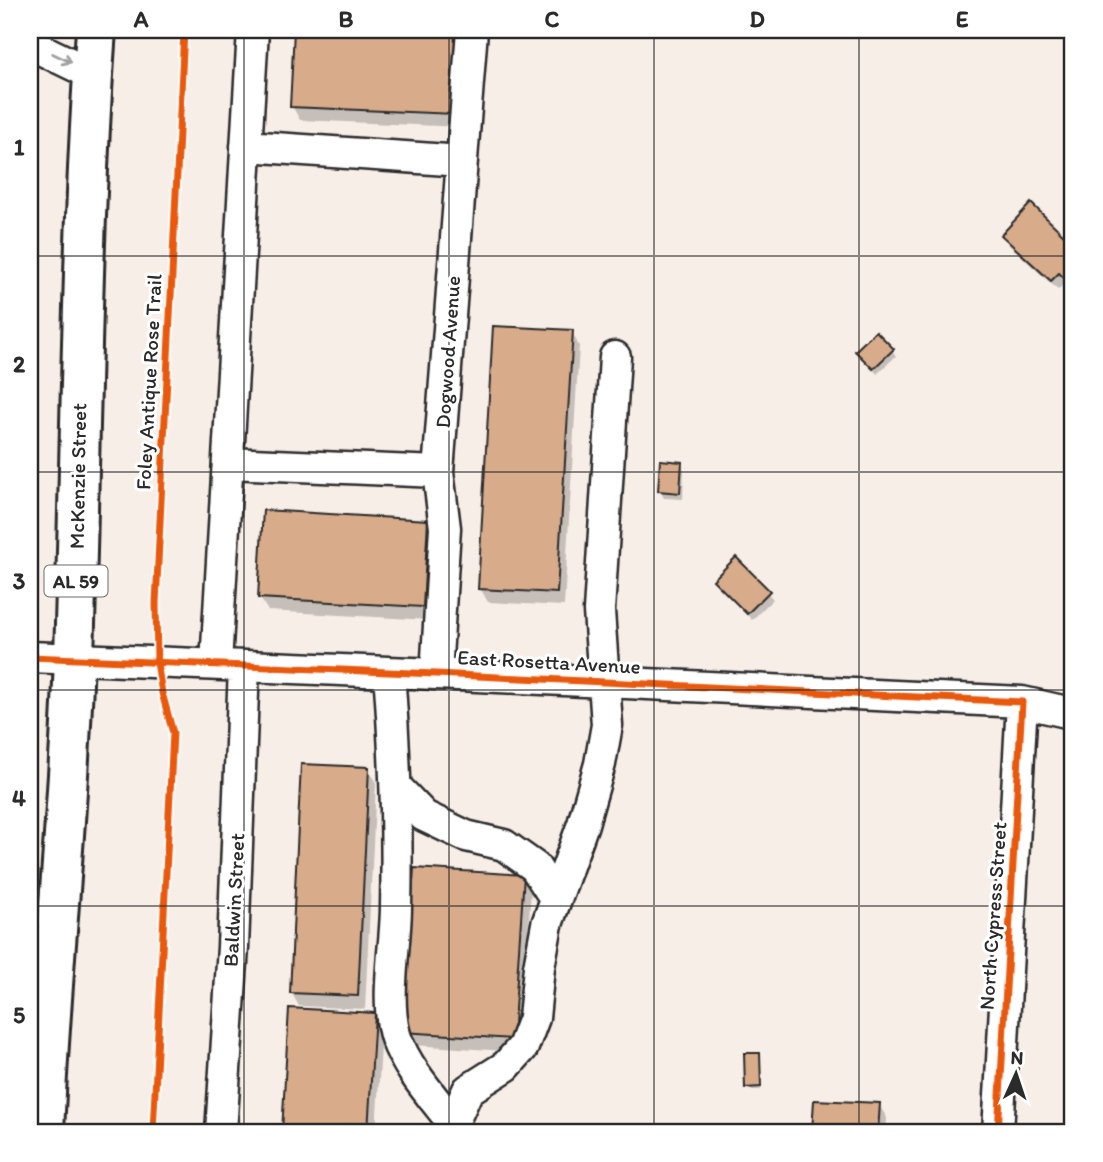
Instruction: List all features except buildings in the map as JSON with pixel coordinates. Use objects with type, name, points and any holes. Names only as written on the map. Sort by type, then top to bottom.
[{"type":"main road","name":"McKenzie Street","points":[[44,1132],[40,1012],[59,917],[74,659],[80,397],[96,30]]},
{"type":"street","name":"Baldwin Street","points":[[221,1132],[233,947],[228,463],[253,30]]},
{"type":"street","name":"Dogwood Avenue","points":[[436,674],[445,528],[439,472],[472,30]]},
{"type":"street","points":[[30,44],[92,74]]},
{"type":"street","points":[[247,146],[462,161]]},
{"type":"street","points":[[450,1127],[468,1090],[506,1066],[523,1047],[534,1018],[547,924],[583,824],[600,764],[607,725],[600,611],[615,357]]},
{"type":"street","points":[[228,463],[439,472]]},
{"type":"street","name":"East Rosetta Avenue","points":[[30,657],[1022,702],[1072,713],[1073,716]]},
{"type":"street","points":[[388,672],[398,789],[391,1013],[397,1039],[414,1072],[450,1127]]},
{"type":"street","name":"North Cypress Street","points":[[998,1132],[1022,702]]},
{"type":"street","points":[[398,789],[424,816],[466,836],[504,845],[535,867],[555,898]]},
{"type":"cycle path","name":"Foley Antique Rose Trail","points":[[153,1132],[173,733],[157,662],[156,603],[184,30]]},
{"type":"cycle path","points":[[30,657],[1022,702],[998,1132]]}]
